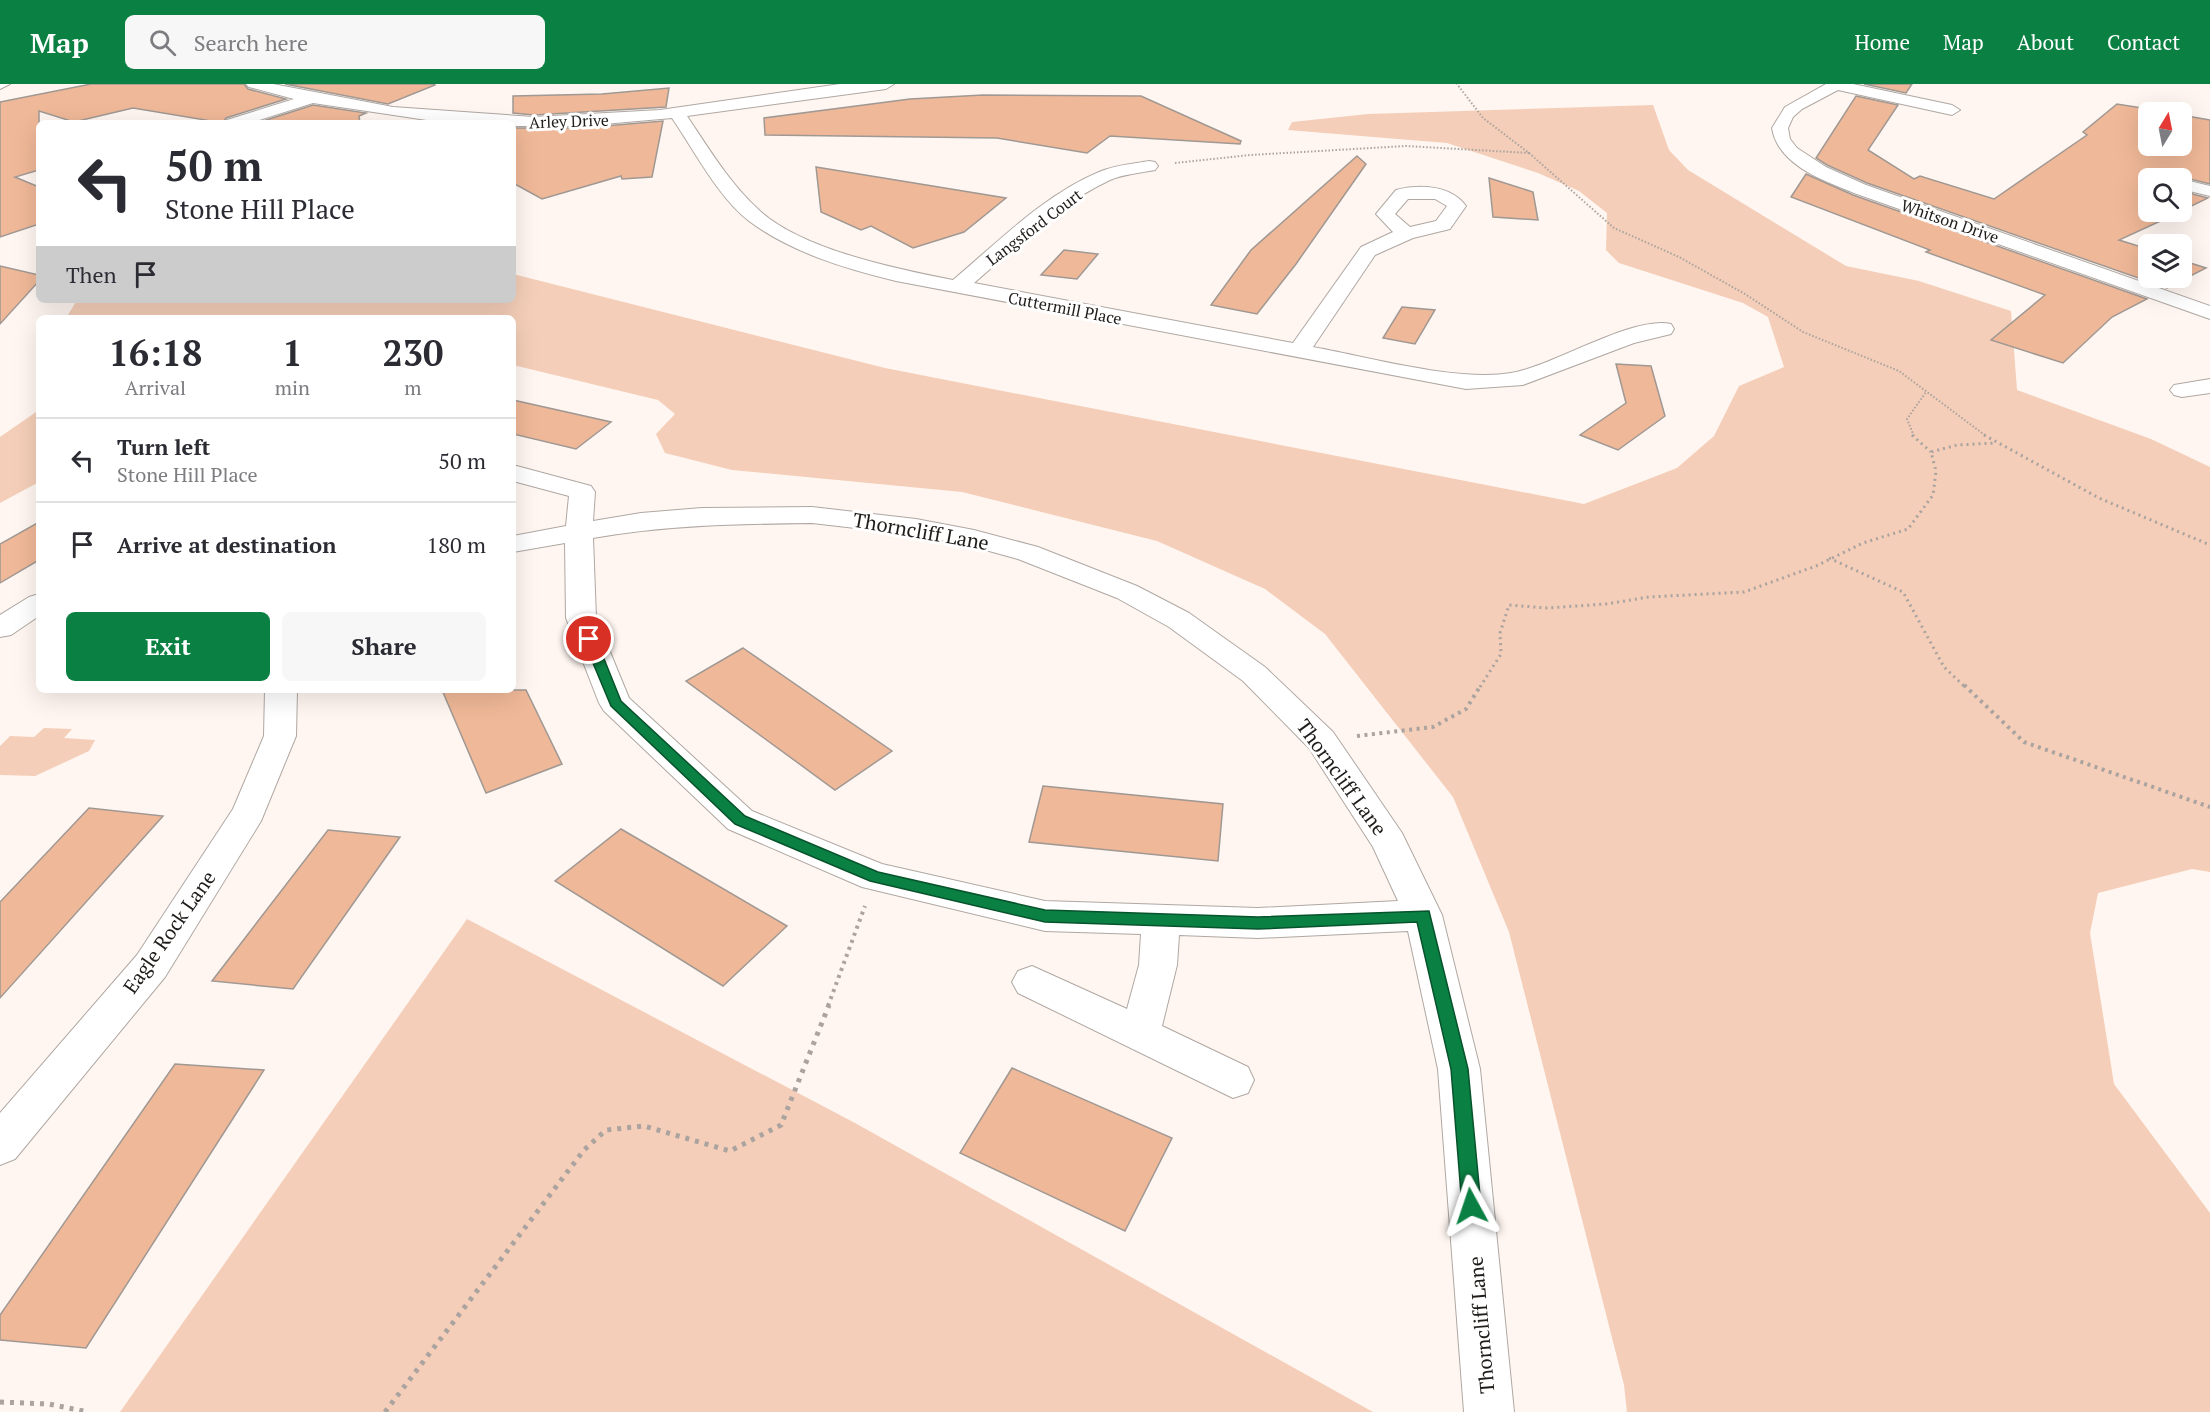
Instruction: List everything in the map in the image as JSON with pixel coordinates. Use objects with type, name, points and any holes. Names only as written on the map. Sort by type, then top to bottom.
[{"type":"street","name":"Arley Drive","points":[[254,84],[312,98],[452,120]]},
{"type":"street","name":"Arley Drive","points":[[516,122],[567,122],[677,112],[835,86],[886,84]]},
{"type":"street","points":[[1837,84],[1952,110]]},
{"type":"street","name":"Whitson Drive","points":[[1837,84],[1791,110],[1781,122],[1780,131],[1783,141],[1792,153],[1816,170],[1860,189],[2210,313]]},
{"type":"street","points":[[242,120],[312,98]]},
{"type":"street","name":"Cuttermill Place","points":[[677,112],[685,129],[737,200],[771,227],[810,246],[854,263],[896,275],[1444,380],[1466,382],[1515,380],[1626,338],[1663,329]]},
{"type":"street","name":"Langsford Court","points":[[957,287],[1039,219],[1075,194],[1105,176],[1149,166]]},
{"type":"street","points":[[2192,187],[2210,191]]},
{"type":"street","points":[[1298,352],[1364,255],[1377,245],[1406,234]]},
{"type":"street","points":[[2182,390],[2210,386]]},
{"type":"street","points":[[516,474],[582,492],[579,533],[581,618],[615,703],[740,820],[875,877],[1045,916],[1258,923],[1424,915]]},
{"type":"street","name":"Thorncliff Lane","points":[[516,544],[641,521],[692,516],[812,515],[916,526],[974,538],[1028,553],[1127,592],[1179,620],[1254,674],[1321,740],[1389,842],[1424,915],[1459,1069],[1489,1412]]},
{"type":"street","points":[[0,628],[36,605]]},
{"type":"street","name":"Eagle Rock Lane","points":[[0,1145],[150,966],[249,812],[280,736],[281,693]]},
{"type":"street","points":[[1140,1034],[1158,965],[1161,920]]},
{"type":"street","points":[[1032,982],[1233,1080]]},
{"type":"path","points":[[1458,84],[1483,118],[1529,153],[1614,228],[1679,257],[1745,294],[1803,332],[1899,371],[1995,443],[2099,498],[2210,545]]},
{"type":"path","points":[[1149,166],[1250,155],[1406,146],[1529,153]]},
{"type":"path","points":[[1321,740],[1433,727],[1466,709],[1501,654],[1500,633],[1509,605],[1547,608],[1606,604],[1649,597],[1744,591],[1816,566],[1863,543],[1908,529],[1934,495],[1935,471],[1931,452],[1911,434],[1907,419],[1915,404],[1926,392]]},
{"type":"path","points":[[1931,452],[1957,445],[1995,443]]},
{"type":"path","points":[[1829,558],[1902,592],[1944,667],[2024,742],[2210,807]]},
{"type":"path","points":[[385,1412],[584,1150],[606,1130],[644,1126],[730,1150],[781,1125],[812,1050],[875,877]]},
{"type":"path","points":[[0,1402],[49,1404],[88,1412]]},
{"type":"shaded area","points":[[1653,105],[1669,150],[1688,170],[1846,266],[1919,281],[2011,311],[2017,390],[2151,439],[2210,467],[2210,872],[2192,869],[2098,893],[2090,933],[2114,1084],[2210,1213],[2210,1412],[1627,1412],[1624,1385],[1509,932],[1453,797],[1325,634],[1265,589],[1157,541],[962,492],[732,470],[665,453],[656,434],[675,414],[658,400],[516,366],[516,315],[68,315],[75,303],[516,303],[516,275],[885,368],[1584,504],[1677,468],[1714,436],[1739,386],[1784,367],[1768,317],[1743,303],[1619,263],[1606,250],[1607,213],[1579,191],[1538,173],[1447,143],[1288,130],[1292,122],[1368,114]]},
{"type":"shaded area","points":[[36,412],[36,484],[0,503],[0,437]]},
{"type":"shaded area","points":[[44,728],[72,729],[64,738],[95,740],[89,751],[35,776],[0,775],[0,746],[10,736],[34,737]]},
{"type":"shaded area","points":[[467,919],[855,1123],[1373,1412],[120,1412]]},
{"type":"building","points":[[91,84],[244,84],[248,89],[286,99],[225,120],[205,120],[133,108],[82,120],[68,120],[39,111],[39,120],[36,120],[36,171],[15,177],[36,186],[36,225],[0,237],[0,102]]},
{"type":"building","points":[[285,84],[434,84],[435,85],[388,104]]},
{"type":"building","points":[[1864,84],[1912,84],[1906,93]]},
{"type":"building","points":[[669,88],[666,107],[534,115],[513,113],[513,96],[602,94]]},
{"type":"building","points":[[983,95],[1141,96],[1241,141],[1240,144],[1110,136],[1087,153],[997,138],[765,135],[764,118],[910,99]]},
{"type":"building","points":[[1856,96],[1898,105],[1868,150],[1914,179],[1920,176],[1994,199],[2087,135],[2083,132],[2117,104],[2138,107],[2138,156],[2192,156],[2192,117],[2210,120],[2210,184],[2192,180],[2192,168],[2138,168],[2138,222],[2158,222],[2119,240],[2138,246],[2138,278],[1867,183],[1816,158]]},
{"type":"building","points":[[313,105],[366,113],[359,116],[360,120],[266,120]]},
{"type":"building","points":[[663,121],[652,177],[622,179],[621,176],[542,199],[516,185],[516,128],[581,128]]},
{"type":"building","points":[[1357,156],[1366,164],[1296,264],[1257,314],[1211,305],[1251,250]]},
{"type":"building","points":[[816,167],[1006,198],[964,232],[913,248],[871,226],[861,230],[821,212]]},
{"type":"building","points":[[1806,174],[1853,195],[2147,299],[2112,317],[2063,363],[1991,340],[2045,295],[1926,252],[1930,250],[1791,197]]},
{"type":"building","points":[[1489,178],[1533,192],[1538,220],[1493,217]]},
{"type":"building","points":[[2192,194],[2208,198],[2192,206]]},
{"type":"building","points":[[1064,250],[1098,254],[1077,279],[1041,275]]},
{"type":"building","points":[[2192,264],[2206,268],[2192,275]]},
{"type":"building","points":[[0,266],[36,274],[36,284],[0,324]]},
{"type":"building","points":[[1402,307],[1435,310],[1415,344],[1383,338]]},
{"type":"building","points":[[1616,364],[1651,366],[1665,416],[1618,450],[1580,435],[1626,403]]},
{"type":"building","points":[[516,401],[611,422],[576,449],[516,435]]},
{"type":"building","points":[[36,524],[36,562],[0,583],[0,544]]},
{"type":"building","points":[[743,648],[892,751],[835,790],[686,681]]},
{"type":"building","points":[[516,690],[526,690],[562,764],[486,793],[443,693],[516,693]]},
{"type":"building","points":[[1043,786],[1223,804],[1218,861],[1029,842]]},
{"type":"building","points":[[89,808],[163,816],[0,998],[0,902]]},
{"type":"building","points":[[621,829],[787,926],[723,986],[555,881]]},
{"type":"building","points":[[328,830],[400,837],[293,989],[212,981]]},
{"type":"building","points":[[175,1064],[264,1070],[86,1348],[0,1340],[0,1315]]},
{"type":"building","points":[[1012,1068],[1172,1138],[1125,1231],[960,1153]]},
{"type":"route","points":[[589,639],[615,703],[740,820],[875,877],[1045,916],[1258,923],[1424,915],[1459,1069],[1471,1206]]}]
